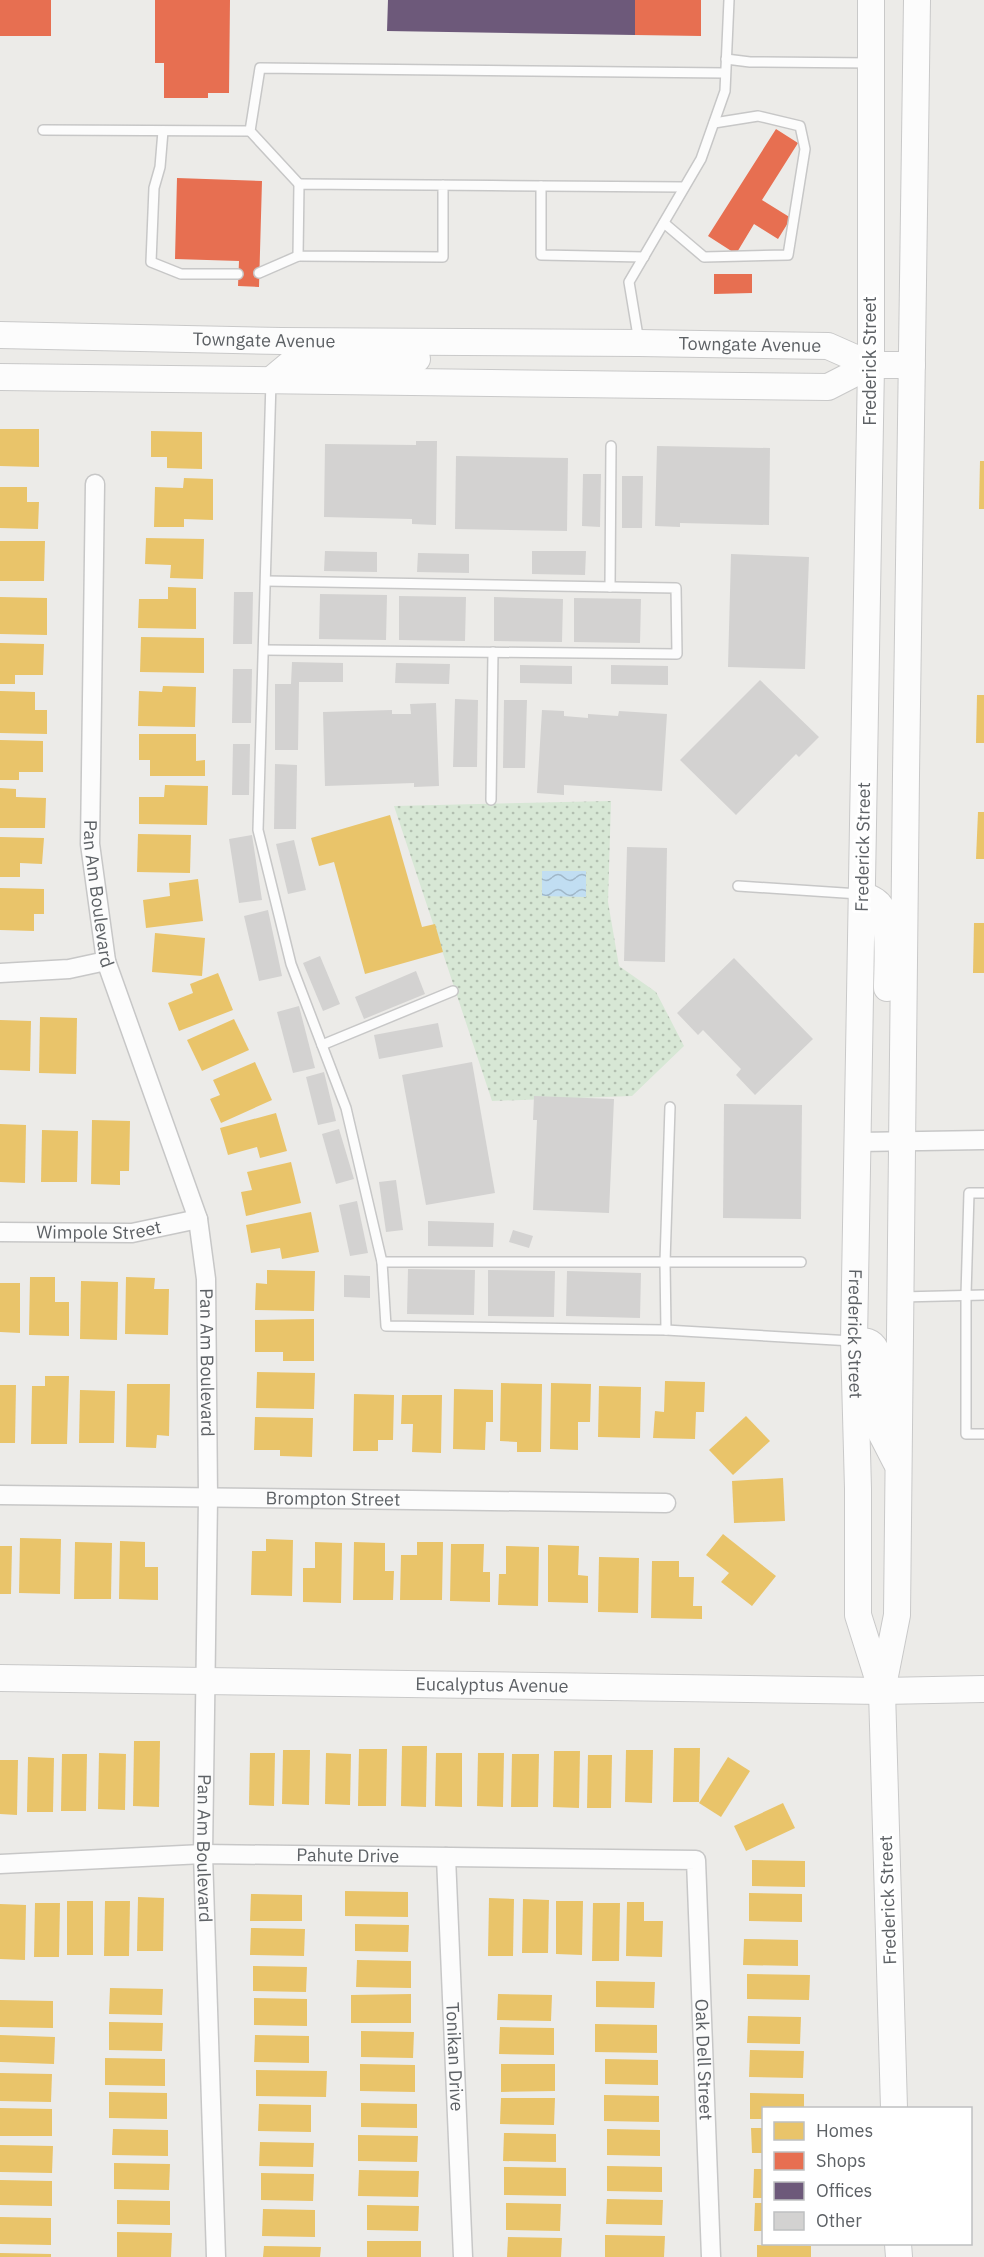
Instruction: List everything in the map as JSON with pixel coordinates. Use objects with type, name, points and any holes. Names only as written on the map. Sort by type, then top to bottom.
[{"type":"main road","name":"Frederick Street","points":[[871,0],[871,365],[854,1341],[858,1489],[858,1615],[882,1691]]},
{"type":"main road","name":"Frederick Street","points":[[894,2107],[882,1691],[897,1615],[917,0]]},
{"type":"main road","name":"Towngate Avenue","points":[[0,335],[281,341],[828,346],[871,365]]},
{"type":"main road","points":[[93,336],[93,377]]},
{"type":"main road","points":[[271,380],[295,360],[440,359],[466,342]]},
{"type":"main road","points":[[0,377],[828,387],[871,365],[912,365]]},
{"type":"main road","points":[[862,894],[876,901],[884,913],[887,1003],[892,1018],[904,1031]]},
{"type":"main road","points":[[854,1341],[867,1341],[873,1344],[876,1350],[879,1429],[898,1468]]},
{"type":"main road","name":"Eucalyptus Avenue","points":[[0,1677],[882,1691],[984,1689]]},
{"type":"street","name":"Pan Am Boulevard","points":[[96,484],[90,844],[106,961],[198,1219],[206,1279],[208,1498],[203,1854],[216,2257]]},
{"type":"street","points":[[0,974],[69,969],[106,961]]},
{"type":"street","points":[[859,1142],[984,1140]]},
{"type":"street","name":"Wimpole Street","points":[[0,1232],[132,1233],[198,1219]]},
{"type":"street","name":"Brompton Street","points":[[0,1495],[666,1503]]},
{"type":"street","name":"Pahute Drive","points":[[0,1864],[203,1854],[696,1860]]},
{"type":"street","name":"Tonikan Drive","points":[[446,1857],[463,2257]]},
{"type":"street","name":"Oak Dell Street","points":[[696,1860],[711,2257]]},
{"type":"lane","points":[[639,343],[629,282],[701,159],[714,123],[725,91],[729,0]]},
{"type":"lane","points":[[726,59],[750,62],[871,63]]},
{"type":"lane","points":[[250,131],[260,68],[726,73]]},
{"type":"lane","points":[[664,223],[704,256],[788,255],[805,149],[800,126],[758,116],[714,123]]},
{"type":"lane","points":[[43,130],[250,131],[299,184],[298,256]]},
{"type":"lane","points":[[162,131],[160,166],[154,188],[151,262],[181,274],[238,274]]},
{"type":"lane","points":[[299,184],[684,187]]},
{"type":"lane","points":[[259,273],[298,256],[443,257],[443,185]]},
{"type":"lane","points":[[541,186],[541,255],[644,257]]},
{"type":"lane","points":[[271,380],[258,830],[291,964],[346,1108],[382,1262],[386,1326],[666,1330],[854,1341]]},
{"type":"lane","points":[[610,587],[611,446]]},
{"type":"lane","points":[[264,650],[677,654],[676,588],[266,581]]},
{"type":"lane","points":[[491,800],[493,652]]},
{"type":"lane","points":[[738,886],[862,894]]},
{"type":"lane","points":[[322,1045],[453,991]]},
{"type":"lane","points":[[666,1330],[665,1262],[670,1107]]},
{"type":"lane","points":[[984,1193],[969,1193],[966,1295],[966,1434],[984,1434]]},
{"type":"lane","points":[[382,1262],[801,1262]]},
{"type":"lane","points":[[902,1297],[984,1295]]},
{"type":"green space","points":[[611,801],[608,902],[619,966],[656,992],[684,1046],[632,1096],[492,1101],[394,806]]},
{"type":"water","points":[[542,871],[586,871],[586,897],[542,896]]},
{"type":"building: Homes","points":[[0,429],[39,429],[39,467],[0,466]]},
{"type":"building: Homes","points":[[151,431],[202,432],[202,469],[167,468],[167,457],[151,457]]},
{"type":"building: Homes","points":[[980,461],[984,461],[984,509],[979,509]]},
{"type":"building: Homes","points":[[184,478],[213,479],[213,520],[184,519],[184,527],[154,527],[155,487],[183,488]]},
{"type":"building: Homes","points":[[0,487],[27,487],[27,502],[39,502],[38,529],[0,528]]},
{"type":"building: Homes","points":[[146,538],[204,539],[203,579],[170,578],[171,565],[145,564]]},
{"type":"building: Homes","points":[[0,541],[45,541],[44,581],[0,581]]},
{"type":"building: Homes","points":[[168,587],[196,588],[196,629],[138,628],[139,599],[168,599]]},
{"type":"building: Homes","points":[[0,597],[47,598],[47,635],[0,634]]},
{"type":"building: Homes","points":[[141,637],[204,638],[204,673],[140,672]]},
{"type":"building: Homes","points":[[0,643],[44,644],[43,675],[15,675],[15,684],[0,684]]},
{"type":"building: Homes","points":[[163,686],[196,687],[195,727],[138,726],[139,691],[162,692]]},
{"type":"building: Homes","points":[[0,691],[35,692],[35,710],[47,710],[47,734],[0,733]]},
{"type":"building: Homes","points":[[977,695],[984,695],[984,743],[976,743]]},
{"type":"building: Homes","points":[[139,734],[196,734],[196,761],[205,760],[205,776],[150,776],[150,760],[139,760]]},
{"type":"building: Homes","points":[[0,740],[43,741],[43,772],[19,772],[19,780],[0,780]]},
{"type":"building: Homes","points":[[165,785],[208,786],[207,825],[139,824],[139,797],[164,797]]},
{"type":"building: Homes","points":[[0,788],[16,789],[16,797],[46,798],[45,828],[0,828]]},
{"type":"building: Homes","points":[[978,812],[984,812],[984,859],[976,859]]},
{"type":"building: Homes","points":[[390,815],[422,927],[435,924],[443,952],[365,974],[334,862],[319,866],[311,838]]},
{"type":"building: Homes","points":[[138,834],[191,835],[190,873],[137,872]]},
{"type":"building: Homes","points":[[0,837],[44,838],[42,864],[20,863],[20,877],[0,877]]},
{"type":"building: Homes","points":[[198,879],[203,921],[146,928],[143,900],[170,896],[169,883]]},
{"type":"building: Homes","points":[[0,888],[44,889],[44,914],[34,914],[34,931],[0,930]]},
{"type":"building: Homes","points":[[974,923],[984,923],[984,973],[973,973]]},
{"type":"building: Homes","points":[[155,933],[205,938],[202,976],[152,972]]},
{"type":"building: Homes","points":[[218,973],[233,1010],[179,1031],[168,1003],[193,993],[190,984]]},
{"type":"building: Homes","points":[[40,1017],[77,1018],[76,1074],[39,1073]]},
{"type":"building: Homes","points":[[234,1019],[249,1050],[202,1071],[187,1040]]},
{"type":"building: Homes","points":[[0,1020],[31,1021],[30,1071],[0,1070]]},
{"type":"building: Homes","points":[[255,1062],[272,1100],[221,1123],[210,1099],[220,1095],[213,1080]]},
{"type":"building: Homes","points":[[276,1113],[287,1151],[260,1158],[257,1147],[228,1155],[220,1128]]},
{"type":"building: Homes","points":[[92,1120],[130,1121],[129,1171],[120,1171],[120,1185],[91,1184]]},
{"type":"building: Homes","points":[[0,1124],[26,1125],[25,1183],[0,1182]]},
{"type":"building: Homes","points":[[42,1130],[78,1131],[77,1182],[41,1182]]},
{"type":"building: Homes","points":[[291,1162],[301,1203],[246,1216],[241,1192],[252,1190],[247,1172]]},
{"type":"building: Homes","points":[[311,1212],[319,1252],[282,1259],[280,1248],[251,1253],[246,1225]]},
{"type":"building: Homes","points":[[267,1270],[315,1271],[314,1311],[255,1310],[256,1283],[267,1284]]},
{"type":"building: Homes","points":[[30,1277],[55,1277],[55,1302],[69,1302],[69,1336],[29,1335]]},
{"type":"building: Homes","points":[[126,1277],[155,1278],[154,1289],[169,1289],[168,1335],[125,1334]]},
{"type":"building: Homes","points":[[81,1281],[118,1282],[117,1340],[80,1339]]},
{"type":"building: Homes","points":[[0,1283],[20,1283],[20,1333],[0,1332]]},
{"type":"building: Homes","points":[[314,1319],[314,1361],[283,1361],[283,1352],[255,1352],[255,1320]]},
{"type":"building: Homes","points":[[257,1372],[315,1373],[314,1409],[256,1408]]},
{"type":"building: Homes","points":[[45,1376],[69,1376],[67,1444],[31,1444],[32,1386],[45,1386]]},
{"type":"building: Homes","points":[[665,1381],[705,1382],[704,1412],[696,1412],[695,1439],[653,1438],[655,1411],[664,1412]]},
{"type":"building: Homes","points":[[501,1383],[542,1384],[541,1452],[517,1452],[517,1442],[500,1441]]},
{"type":"building: Homes","points":[[551,1383],[591,1384],[590,1422],[578,1422],[578,1450],[550,1449]]},
{"type":"building: Homes","points":[[127,1384],[170,1384],[169,1436],[157,1435],[156,1448],[126,1447]]},
{"type":"building: Homes","points":[[0,1385],[16,1385],[15,1443],[0,1443]]},
{"type":"building: Homes","points":[[599,1386],[641,1387],[640,1438],[598,1437]]},
{"type":"building: Homes","points":[[454,1389],[493,1390],[493,1422],[486,1422],[485,1450],[453,1449]]},
{"type":"building: Homes","points":[[80,1390],[115,1391],[114,1443],[79,1443]]},
{"type":"building: Homes","points":[[354,1394],[394,1395],[393,1440],[378,1440],[378,1451],[353,1451]]},
{"type":"building: Homes","points":[[402,1395],[442,1395],[441,1453],[412,1452],[413,1424],[401,1424]]},
{"type":"building: Homes","points":[[746,1416],[770,1441],[733,1475],[709,1450]]},
{"type":"building: Homes","points":[[255,1417],[313,1418],[312,1457],[280,1456],[280,1450],[254,1450]]},
{"type":"building: Homes","points":[[783,1478],[785,1521],[734,1523],[732,1481]]},
{"type":"building: Homes","points":[[723,1534],[776,1576],[752,1606],[721,1582],[729,1573],[706,1555]]},
{"type":"building: Homes","points":[[20,1538],[61,1539],[60,1594],[19,1593]]},
{"type":"building: Homes","points":[[266,1539],[293,1540],[292,1596],[251,1595],[252,1551],[266,1551]]},
{"type":"building: Homes","points":[[120,1541],[145,1542],[145,1567],[158,1567],[158,1600],[119,1599]]},
{"type":"building: Homes","points":[[75,1542],[112,1543],[111,1599],[74,1599]]},
{"type":"building: Homes","points":[[315,1542],[342,1543],[341,1603],[303,1602],[303,1568],[315,1568]]},
{"type":"building: Homes","points":[[354,1542],[385,1543],[385,1571],[394,1571],[393,1600],[353,1600]]},
{"type":"building: Homes","points":[[417,1542],[443,1542],[442,1600],[400,1600],[401,1555],[417,1555]]},
{"type":"building: Homes","points":[[451,1544],[484,1544],[483,1572],[490,1572],[490,1602],[450,1601]]},
{"type":"building: Homes","points":[[548,1545],[579,1546],[578,1575],[588,1576],[588,1603],[548,1602]]},
{"type":"building: Homes","points":[[0,1546],[12,1546],[11,1594],[0,1594]]},
{"type":"building: Homes","points":[[506,1546],[539,1547],[538,1606],[498,1605],[499,1574],[506,1574]]},
{"type":"building: Homes","points":[[599,1557],[639,1558],[638,1613],[598,1612]]},
{"type":"building: Homes","points":[[652,1561],[679,1561],[679,1577],[694,1577],[693,1606],[702,1606],[702,1619],[651,1618]]},
{"type":"building: Homes","points":[[134,1741],[160,1741],[159,1807],[133,1806]]},
{"type":"building: Homes","points":[[402,1746],[427,1746],[426,1807],[401,1806]]},
{"type":"building: Homes","points":[[674,1748],[700,1748],[699,1802],[673,1802]]},
{"type":"building: Homes","points":[[359,1749],[387,1749],[386,1806],[358,1806]]},
{"type":"building: Homes","points":[[283,1750],[310,1750],[309,1805],[282,1804]]},
{"type":"building: Homes","points":[[626,1750],[653,1750],[652,1803],[625,1802]]},
{"type":"building: Homes","points":[[554,1751],[580,1751],[579,1808],[553,1807]]},
{"type":"building: Homes","points":[[99,1753],[126,1754],[125,1810],[98,1809]]},
{"type":"building: Homes","points":[[250,1753],[275,1753],[274,1806],[249,1805]]},
{"type":"building: Homes","points":[[326,1753],[351,1754],[350,1805],[325,1804]]},
{"type":"building: Homes","points":[[436,1753],[462,1753],[462,1807],[435,1806]]},
{"type":"building: Homes","points":[[478,1753],[504,1753],[503,1807],[477,1806]]},
{"type":"building: Homes","points":[[62,1754],[87,1754],[86,1811],[61,1811]]},
{"type":"building: Homes","points":[[512,1754],[539,1754],[538,1807],[511,1807]]},
{"type":"building: Homes","points":[[588,1755],[612,1755],[611,1808],[587,1808]]},
{"type":"building: Homes","points":[[28,1757],[54,1758],[53,1812],[27,1812]]},
{"type":"building: Homes","points":[[728,1757],[750,1771],[721,1817],[699,1803]]},
{"type":"building: Homes","points":[[0,1760],[18,1760],[17,1815],[0,1814]]},
{"type":"building: Homes","points":[[783,1803],[795,1828],[746,1851],[734,1826]]},
{"type":"building: Homes","points":[[752,1860],[805,1861],[805,1887],[752,1886]]},
{"type":"building: Homes","points":[[345,1891],[408,1892],[408,1917],[345,1916]]},
{"type":"building: Homes","points":[[749,1893],[802,1894],[802,1922],[749,1921]]},
{"type":"building: Homes","points":[[251,1894],[302,1895],[302,1921],[250,1921]]},
{"type":"building: Homes","points":[[138,1897],[164,1898],[163,1951],[137,1951]]},
{"type":"building: Homes","points":[[489,1898],[514,1899],[513,1956],[488,1956]]},
{"type":"building: Homes","points":[[523,1899],[549,1900],[548,1953],[522,1953]]},
{"type":"building: Homes","points":[[67,1901],[93,1901],[93,1955],[67,1955]]},
{"type":"building: Homes","points":[[105,1901],[130,1901],[129,1956],[104,1956]]},
{"type":"building: Homes","points":[[556,1901],[583,1901],[582,1955],[556,1954]]},
{"type":"building: Homes","points":[[627,1902],[644,1902],[644,1921],[663,1921],[662,1957],[626,1956]]},
{"type":"building: Homes","points":[[35,1903],[60,1903],[59,1957],[34,1957]]},
{"type":"building: Homes","points":[[593,1903],[620,1903],[619,1961],[592,1961]]},
{"type":"building: Homes","points":[[0,1904],[26,1905],[25,1960],[0,1959]]},
{"type":"building: Homes","points":[[355,1924],[409,1925],[408,1952],[355,1951]]},
{"type":"building: Homes","points":[[251,1928],[305,1929],[304,1956],[250,1955]]},
{"type":"building: Homes","points":[[744,1939],[798,1940],[798,1966],[743,1965]]},
{"type":"building: Homes","points":[[357,1960],[411,1961],[411,1988],[356,1987]]},
{"type":"building: Homes","points":[[253,1966],[307,1967],[306,1992],[253,1991]]},
{"type":"building: Homes","points":[[747,1974],[810,1975],[809,2000],[747,1999]]},
{"type":"building: Homes","points":[[596,1981],[655,1982],[654,2008],[596,2007]]},
{"type":"building: Homes","points":[[110,1988],[163,1989],[162,2015],[109,2014]]},
{"type":"building: Homes","points":[[411,1994],[411,2023],[351,2023],[351,1995]]},
{"type":"building: Homes","points":[[498,1994],[552,1995],[551,2021],[497,2020]]},
{"type":"building: Homes","points":[[254,1998],[307,1999],[307,2026],[254,2025]]},
{"type":"building: Homes","points":[[0,2000],[53,2001],[53,2028],[0,2027]]},
{"type":"building: Homes","points":[[748,2016],[801,2017],[800,2044],[747,2043]]},
{"type":"building: Homes","points":[[109,2022],[163,2023],[162,2051],[109,2050]]},
{"type":"building: Homes","points":[[595,2024],[657,2025],[657,2053],[595,2052]]},
{"type":"building: Homes","points":[[500,2027],[554,2028],[554,2055],[499,2054]]},
{"type":"building: Homes","points":[[361,2031],[414,2032],[413,2058],[361,2057]]},
{"type":"building: Homes","points":[[0,2035],[55,2037],[54,2064],[0,2062]]},
{"type":"building: Homes","points":[[255,2035],[309,2036],[309,2063],[254,2062]]},
{"type":"building: Homes","points":[[750,2050],[804,2051],[803,2078],[749,2077]]},
{"type":"building: Homes","points":[[105,2058],[165,2059],[165,2086],[105,2085]]},
{"type":"building: Homes","points":[[605,2059],[658,2060],[658,2085],[605,2084]]},
{"type":"building: Homes","points":[[360,2064],[415,2065],[415,2092],[360,2091]]},
{"type":"building: Homes","points":[[501,2064],[555,2064],[555,2091],[501,2092]]},
{"type":"building: Homes","points":[[256,2070],[327,2071],[326,2097],[256,2096]]},
{"type":"building: Homes","points":[[0,2073],[52,2074],[51,2102],[0,2101]]},
{"type":"building: Homes","points":[[109,2092],[167,2093],[167,2119],[109,2118]]},
{"type":"building: Homes","points":[[750,2093],[804,2094],[804,2107],[762,2107],[762,2119],[750,2119]]},
{"type":"building: Homes","points":[[604,2095],[659,2096],[659,2122],[604,2121]]},
{"type":"building: Homes","points":[[501,2098],[555,2098],[554,2125],[500,2124]]},
{"type":"building: Homes","points":[[361,2103],[417,2104],[417,2128],[361,2127]]},
{"type":"building: Homes","points":[[259,2104],[311,2105],[311,2132],[258,2131]]},
{"type":"building: Homes","points":[[0,2108],[52,2109],[52,2136],[0,2136]]},
{"type":"building: Homes","points":[[751,2128],[762,2128],[762,2153],[752,2153]]},
{"type":"building: Homes","points":[[113,2129],[168,2130],[168,2156],[112,2155]]},
{"type":"building: Homes","points":[[607,2129],[660,2130],[660,2156],[607,2155]]},
{"type":"building: Homes","points":[[504,2133],[556,2134],[556,2162],[503,2161]]},
{"type":"building: Homes","points":[[358,2135],[418,2136],[417,2162],[358,2161]]},
{"type":"building: Homes","points":[[260,2142],[314,2143],[313,2167],[259,2166]]},
{"type":"building: Homes","points":[[0,2145],[53,2146],[52,2173],[0,2172]]},
{"type":"building: Homes","points":[[114,2163],[170,2164],[169,2190],[114,2189]]},
{"type":"building: Homes","points":[[607,2166],[662,2167],[662,2192],[607,2191]]},
{"type":"building: Homes","points":[[504,2167],[566,2168],[566,2196],[504,2195]]},
{"type":"building: Homes","points":[[754,2169],[762,2169],[762,2198],[753,2198]]},
{"type":"building: Homes","points":[[359,2170],[419,2171],[418,2197],[358,2196]]},
{"type":"building: Homes","points":[[261,2173],[314,2174],[313,2201],[261,2200]]},
{"type":"building: Homes","points":[[0,2180],[52,2181],[52,2206],[0,2205]]},
{"type":"building: Homes","points":[[607,2199],[663,2200],[662,2225],[606,2224]]},
{"type":"building: Homes","points":[[117,2200],[170,2201],[170,2225],[117,2224]]},
{"type":"building: Homes","points":[[506,2203],[561,2204],[560,2231],[506,2230]]},
{"type":"building: Homes","points":[[755,2203],[762,2203],[762,2231],[754,2231]]},
{"type":"building: Homes","points":[[367,2205],[419,2206],[418,2231],[367,2230]]},
{"type":"building: Homes","points":[[263,2209],[315,2210],[315,2237],[262,2236]]},
{"type":"building: Homes","points":[[0,2217],[51,2218],[51,2245],[0,2244]]},
{"type":"building: Homes","points":[[117,2232],[172,2233],[171,2257],[117,2257]]},
{"type":"building: Homes","points":[[605,2235],[665,2236],[664,2257],[605,2257]]},
{"type":"building: Homes","points":[[508,2237],[562,2238],[561,2257],[507,2257]]},
{"type":"building: Homes","points":[[367,2241],[421,2241],[421,2257],[367,2257]]},
{"type":"building: Homes","points":[[757,2245],[811,2246],[811,2257],[757,2257]]},
{"type":"building: Homes","points":[[264,2246],[321,2247],[320,2257],[263,2257]]},
{"type":"building: Homes","points":[[0,2253],[51,2254],[51,2257],[0,2257]]},
{"type":"building: Shops","points":[[0,0],[51,0],[51,36],[0,36]]},
{"type":"building: Shops","points":[[155,0],[230,0],[229,93],[208,93],[208,98],[164,98],[164,63],[155,63]]},
{"type":"building: Shops","points":[[635,0],[701,0],[701,36],[635,35]]},
{"type":"building: Shops","points":[[776,129],[798,143],[762,200],[791,218],[778,239],[754,224],[736,254],[708,236]]},
{"type":"building: Shops","points":[[177,178],[262,181],[259,287],[238,286],[239,261],[175,259]]},
{"type":"building: Shops","points":[[714,274],[752,274],[752,293],[714,294]]},
{"type":"building: Offices","points":[[388,0],[635,0],[635,35],[387,31]]},
{"type":"building: Other","points":[[416,441],[437,441],[436,525],[412,524],[412,519],[324,517],[325,444],[416,445]]},
{"type":"building: Other","points":[[657,446],[770,448],[769,525],[680,523],[680,527],[655,526]]},
{"type":"building: Other","points":[[456,456],[568,458],[567,531],[455,529]]},
{"type":"building: Other","points":[[583,474],[601,474],[600,527],[582,526]]},
{"type":"building: Other","points":[[622,476],[643,476],[642,528],[622,528]]},
{"type":"building: Other","points":[[325,551],[377,552],[377,572],[324,571]]},
{"type":"building: Other","points":[[532,551],[586,551],[585,575],[532,574]]},
{"type":"building: Other","points":[[418,553],[469,554],[469,573],[417,572]]},
{"type":"building: Other","points":[[731,554],[809,557],[805,669],[728,667]]},
{"type":"building: Other","points":[[234,592],[253,592],[252,644],[233,644]]},
{"type":"building: Other","points":[[320,594],[387,595],[386,640],[319,639]]},
{"type":"building: Other","points":[[399,596],[466,597],[465,641],[399,640]]},
{"type":"building: Other","points":[[494,597],[563,599],[562,642],[494,641]]},
{"type":"building: Other","points":[[574,598],[641,599],[640,643],[574,642]]},
{"type":"building: Other","points":[[292,662],[343,663],[343,682],[299,682],[298,750],[275,750],[275,684],[291,684]]},
{"type":"building: Other","points":[[396,663],[450,664],[449,684],[395,683]]},
{"type":"building: Other","points":[[520,665],[572,666],[572,684],[520,683]]},
{"type":"building: Other","points":[[611,665],[668,666],[668,685],[611,684]]},
{"type":"building: Other","points":[[233,669],[252,669],[251,723],[232,723]]},
{"type":"building: Other","points":[[760,680],[819,737],[799,757],[796,754],[736,815],[680,760]]},
{"type":"building: Other","points":[[455,699],[478,700],[477,767],[453,767]]},
{"type":"building: Other","points":[[504,700],[527,700],[525,768],[503,768]]},
{"type":"building: Other","points":[[436,703],[439,786],[414,787],[414,783],[325,786],[323,712],[392,710],[392,714],[411,714],[410,704]]},
{"type":"building: Other","points":[[542,710],[564,711],[564,716],[588,718],[588,714],[618,716],[619,711],[667,714],[662,791],[564,785],[564,795],[537,793]]},
{"type":"building: Other","points":[[233,744],[250,744],[249,795],[232,795]]},
{"type":"building: Other","points":[[275,764],[297,765],[296,829],[274,829]]},
{"type":"building: Other","points":[[252,835],[262,900],[239,903],[229,839]]},
{"type":"building: Other","points":[[294,840],[306,890],[288,894],[276,844]]},
{"type":"building: Other","points":[[627,847],[667,848],[665,962],[624,961]]},
{"type":"building: Other","points":[[268,910],[282,976],[259,981],[244,916]]},
{"type":"building: Other","points":[[320,956],[340,1004],[323,1011],[303,963]]},
{"type":"building: Other","points":[[734,958],[813,1039],[755,1095],[736,1075],[741,1069],[703,1030],[698,1035],[677,1013]]},
{"type":"building: Other","points":[[416,971],[425,994],[364,1019],[355,997]]},
{"type":"building: Other","points":[[299,1006],[315,1068],[293,1073],[277,1012]]},
{"type":"building: Other","points":[[438,1023],[443,1047],[379,1059],[374,1035]]},
{"type":"building: Other","points":[[472,1062],[495,1193],[426,1205],[402,1075]]},
{"type":"building: Other","points":[[324,1072],[336,1121],[318,1125],[306,1077]]},
{"type":"building: Other","points":[[534,1096],[614,1099],[609,1213],[533,1210],[537,1120],[533,1120]]},
{"type":"building: Other","points":[[724,1104],[802,1105],[801,1219],[723,1218]]},
{"type":"building: Other","points":[[339,1129],[354,1179],[336,1184],[322,1134]]},
{"type":"building: Other","points":[[396,1180],[403,1230],[386,1232],[379,1182]]},
{"type":"building: Other","points":[[357,1201],[368,1253],[350,1256],[339,1205]]},
{"type":"building: Other","points":[[428,1221],[494,1223],[493,1247],[428,1246]]},
{"type":"building: Other","points":[[513,1230],[533,1236],[529,1248],[509,1242]]},
{"type":"building: Other","points":[[408,1269],[475,1270],[474,1315],[407,1314]]},
{"type":"building: Other","points":[[488,1270],[555,1271],[554,1317],[488,1316]]},
{"type":"building: Other","points":[[567,1271],[641,1273],[640,1318],[566,1316]]},
{"type":"building: Other","points":[[344,1275],[370,1276],[370,1298],[344,1297]]}]
